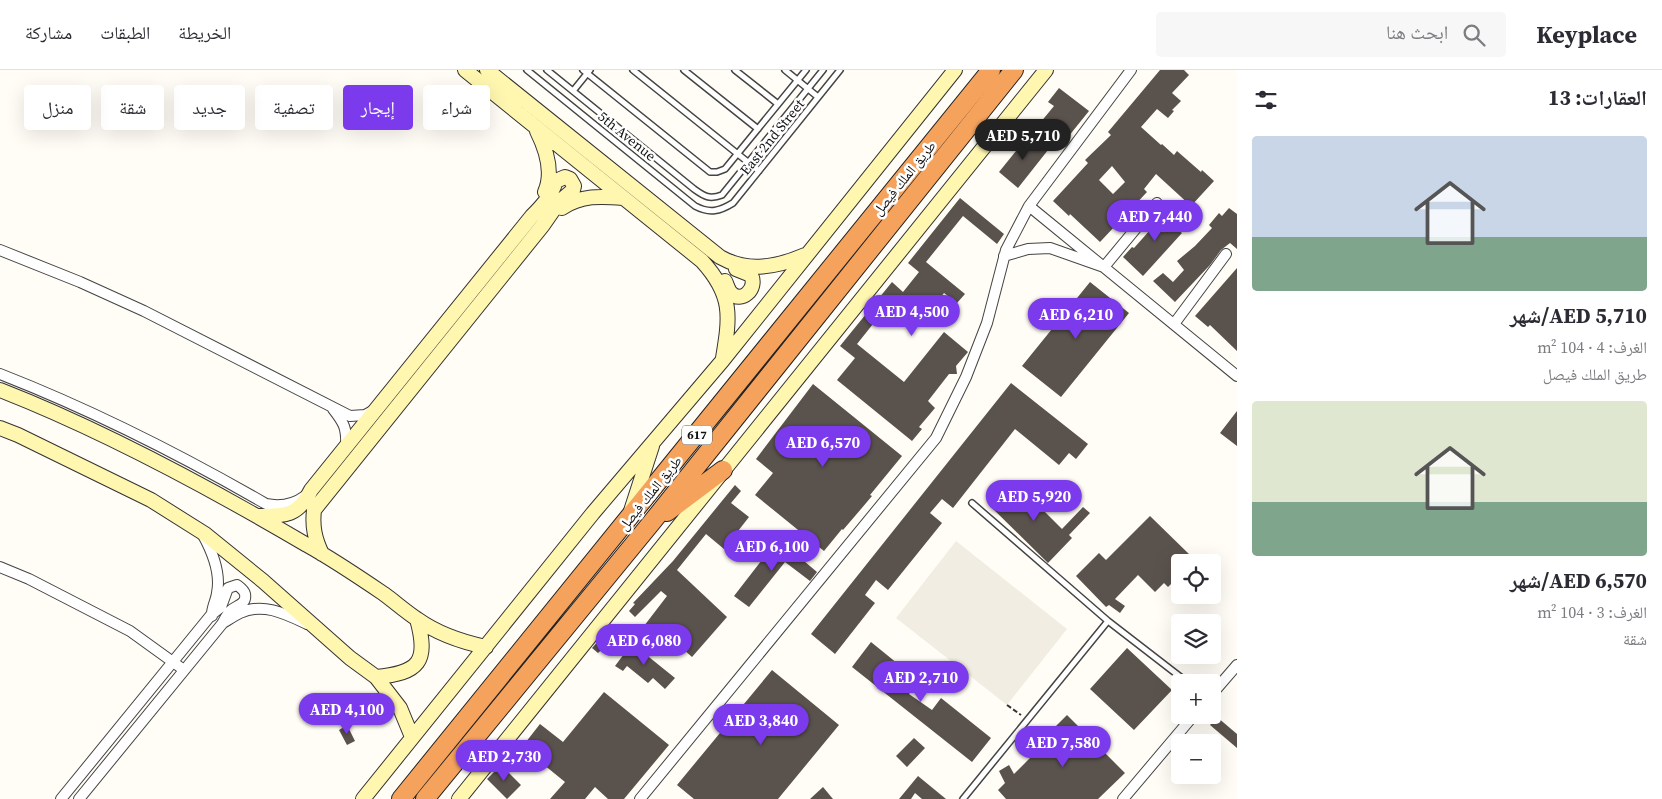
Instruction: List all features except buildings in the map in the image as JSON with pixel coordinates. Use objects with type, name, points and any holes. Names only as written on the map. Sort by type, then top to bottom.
[{"type":"highway","name":"طريق الملك فيصل","points":[[402,799],[991,70]]},
{"type":"highway","name":"طريق الملك فيصل","points":[[425,799],[652,522],[1014,70]]},
{"type":"highway","points":[[652,522],[723,470]]},
{"type":"main road","points":[[465,70],[624,198],[706,256],[755,268],[788,262],[808,254]]},
{"type":"main road","points":[[487,70],[706,256],[727,303],[729,314],[723,360]]},
{"type":"main road","points":[[363,799],[593,513],[723,360],[956,70]]},
{"type":"main road","points":[[458,799],[1046,70]]},
{"type":"main road","points":[[322,554],[314,533],[314,510],[537,221],[548,186],[549,174],[545,149],[534,126]]},
{"type":"main road","points":[[257,516],[280,516],[297,510],[305,503],[311,490],[377,408],[537,221],[576,200],[604,196],[624,198]]},
{"type":"main road","points":[[0,390],[122,444],[257,516],[322,554],[402,606],[417,619],[459,641],[486,647]]},
{"type":"main road","points":[[0,428],[151,500],[201,532],[264,581],[320,629],[350,658],[376,677],[400,708],[412,737]]},
{"type":"main road","points":[[628,520],[655,438]]},
{"type":"main road","points":[[376,677],[406,672],[420,660],[423,649],[422,635],[417,619]]},
{"type":"street","points":[[640,799],[936,438],[966,377],[987,322],[1004,256],[1029,206],[1130,70]]},
{"type":"street","points":[[1104,267],[1157,203]]},
{"type":"street","points":[[1029,206],[1237,376]]},
{"type":"street","points":[[1004,256],[1028,248],[1050,248],[1104,267]]},
{"type":"street","points":[[0,250],[80,282],[144,311],[350,416],[365,415],[377,408]]},
{"type":"street","points":[[1174,324],[1226,254]]},
{"type":"street","points":[[0,374],[76,406],[135,434],[266,504],[276,506],[297,502],[311,490]]},
{"type":"street","points":[[332,408],[344,423],[346,447]]},
{"type":"street","points":[[201,532],[209,546],[218,571],[219,582],[211,615]]},
{"type":"street","points":[[0,567],[29,579],[130,631],[184,670]]},
{"type":"street","points":[[61,799],[211,615],[220,607],[228,588],[237,586],[241,588],[245,598],[243,602],[232,608],[222,624],[79,799]]},
{"type":"street","points":[[222,624],[240,613],[264,609],[281,612],[320,629]]},
{"type":"street","points":[[211,615],[222,624]]},
{"type":"street","points":[[1221,684],[1237,665]]},
{"type":"street","points":[[1123,799],[1186,724]]},
{"type":"lane","name":"5th Avenue","points":[[527,70],[696,206],[703,210],[716,211]]},
{"type":"lane","name":"5th Avenue","points":[[547,70],[694,189],[705,197],[710,198]]},
{"type":"lane","points":[[633,70],[758,171]]},
{"type":"lane","points":[[684,70],[758,129]]},
{"type":"lane","points":[[735,70],[778,104]]},
{"type":"lane","points":[[785,70],[818,97]]},
{"type":"lane","points":[[573,91],[587,71],[710,172],[717,172],[726,169],[806,70]]},
{"type":"lane","name":"East 2nd Street","points":[[710,198],[722,196],[823,70]]},
{"type":"lane","name":"East 2nd Street","points":[[716,211],[733,203],[840,70]]},
{"type":"lane","points":[[972,502],[1108,621],[1177,674]]},
{"type":"lane","points":[[964,799],[1108,621]]},
{"type":"path","points":[[1007,705],[1027,720]]},
{"type":"shaded area","points":[[956,541],[1067,629],[1007,705],[896,618]]}]
